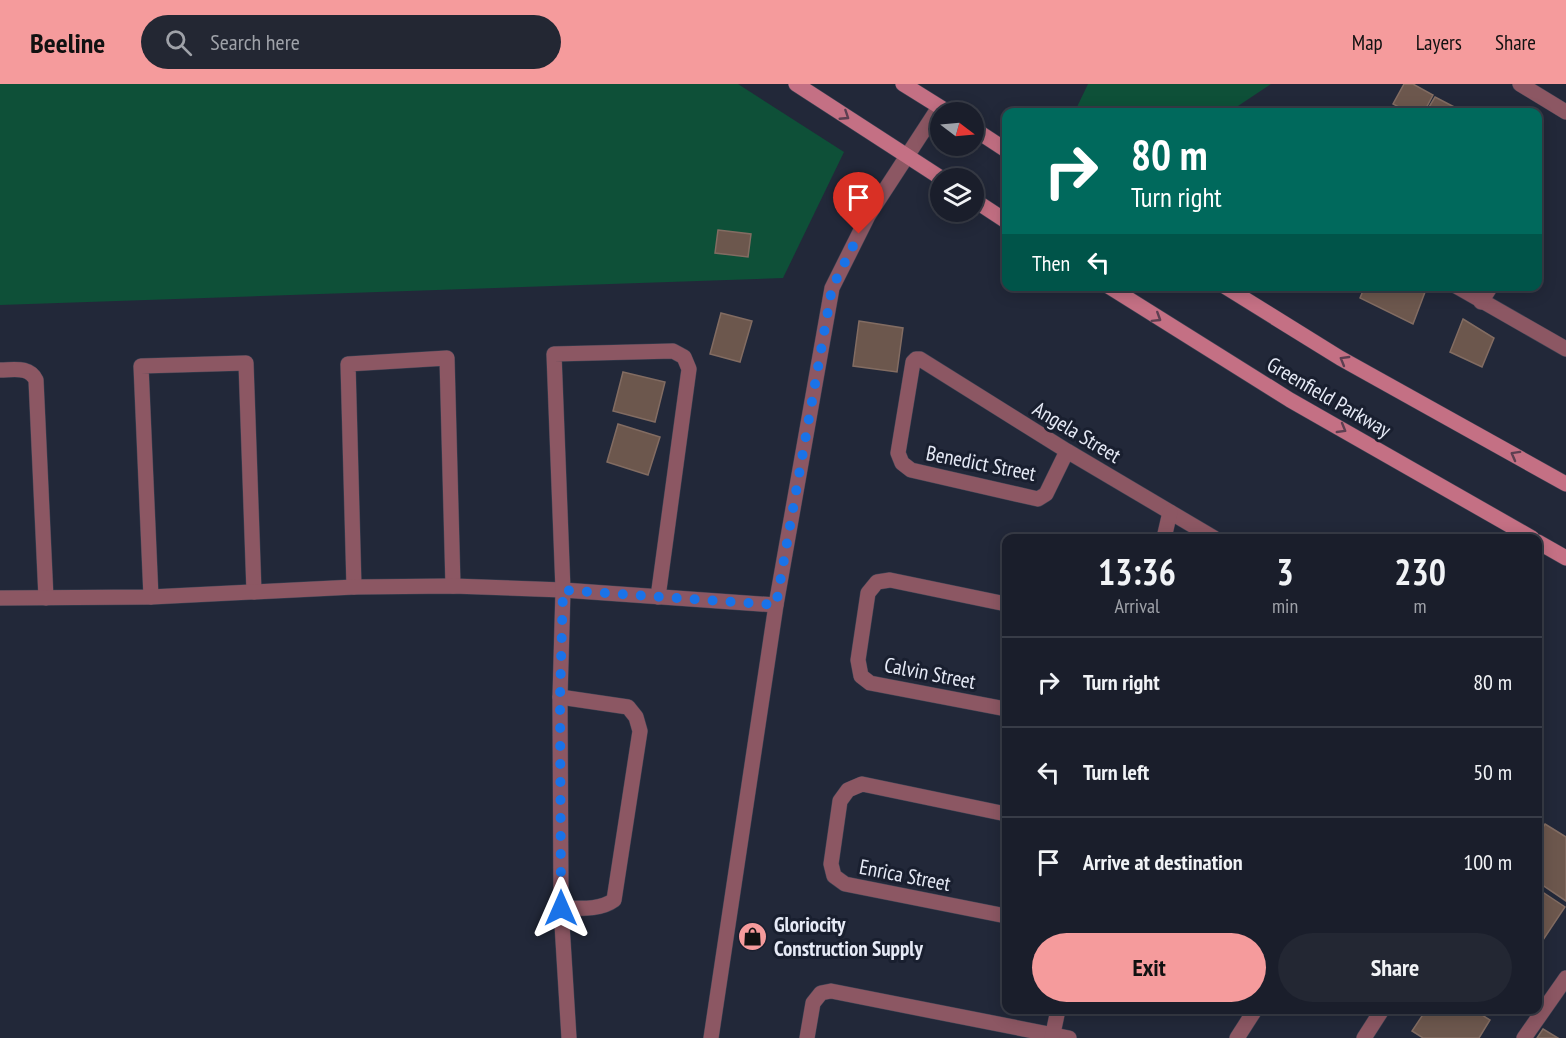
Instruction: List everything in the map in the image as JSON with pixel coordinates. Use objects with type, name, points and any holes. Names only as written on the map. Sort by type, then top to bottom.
[{"type":"main road","points":[[796,84],[930,171]]},
{"type":"main road","points":[[903,84],[931,102]]},
{"type":"main road","points":[[984,136],[1002,147]]},
{"type":"main road","points":[[984,207],[1002,218]]},
{"type":"main road","name":"Greenfield Parkway","points":[[1116,291],[1290,400],[1525,534]]},
{"type":"main road","name":"Greenfield Parkway","points":[[1232,291],[1340,358],[1566,484]]},
{"type":"main road","points":[[1542,544],[1566,558]]},
{"type":"street","points":[[1520,84],[1566,112]]},
{"type":"street","points":[[711,1038],[776,605],[832,288],[868,216],[930,127]]},
{"type":"street","points":[[1464,291],[1566,349]]},
{"type":"street","points":[[1481,302],[1488,291]]},
{"type":"street","points":[[570,1038],[561,908],[560,698],[563,590],[554,354],[673,351],[684,357],[689,369],[658,597]]},
{"type":"street","points":[[354,587],[348,364],[447,358],[453,586]]},
{"type":"street","name":"Benedict Street","points":[[920,359],[913,362],[898,453],[902,463],[911,470],[1038,499],[1046,494],[1067,451]]},
{"type":"street","name":"Angela Street","points":[[920,359],[1067,451],[1207,534]]},
{"type":"street","points":[[151,597],[141,366],[246,363],[254,592]]},
{"type":"street","points":[[0,370],[26,369],[33,373],[36,380],[46,598]]},
{"type":"street","points":[[1165,534],[1170,512]]},
{"type":"street","name":"Calvin Street","points":[[1002,603],[890,580],[877,582],[868,593],[858,660],[861,676],[870,684],[1002,708]]},
{"type":"street","points":[[0,598],[151,597],[354,587],[453,586],[563,590],[776,605]]},
{"type":"street","points":[[560,698],[627,707],[636,717],[640,731],[614,900],[606,906],[561,908]]},
{"type":"street","name":"Enrica Street","points":[[1002,813],[862,784],[848,790],[840,801],[831,864],[834,876],[844,884],[1002,915]]},
{"type":"street","points":[[1542,1012],[1566,978]]},
{"type":"street","points":[[807,1038],[813,1003],[820,993],[831,991],[1070,1038]]},
{"type":"street","points":[[1053,1036],[1057,1014]]},
{"type":"street","points":[[1238,1038],[1253,1014]]},
{"type":"street","points":[[1364,1038],[1379,1014]]},
{"type":"street","points":[[1524,1038],[1541,1014]]},
{"type":"green space","points":[[0,84],[738,84],[844,152],[783,278],[0,305]]},
{"type":"green space","points":[[1088,84],[1271,84],[1235,108],[1076,108]]},
{"type":"building","points":[[1404,84],[1413,84],[1433,95],[1426,108],[1400,108],[1393,104]]},
{"type":"building","points":[[1435,97],[1456,108],[1428,108]]},
{"type":"building","points":[[718,230],[751,234],[748,257],[715,253]]},
{"type":"building","points":[[1363,291],[1425,292],[1413,324],[1360,298]]},
{"type":"building","points":[[721,313],[752,321],[740,362],[710,354]]},
{"type":"building","points":[[1463,319],[1494,338],[1482,367],[1450,352]]},
{"type":"building","points":[[859,321],[903,328],[897,372],[853,366]]},
{"type":"building","points":[[623,372],[665,382],[655,422],[613,411]]},
{"type":"building","points":[[618,424],[660,437],[648,475],[607,462]]},
{"type":"building","points":[[1545,824],[1566,837],[1566,901],[1542,885],[1542,829]]},
{"type":"building","points":[[1542,892],[1565,907],[1542,939]]},
{"type":"building","points":[[1423,1014],[1480,1014],[1490,1020],[1479,1038],[1423,1038],[1412,1031]]},
{"type":"building","points":[[1543,1029],[1558,1038],[1537,1038]]},
{"type":"place","name":"Gloriocity Construction Supply","points":[[753,936]]},
{"type":"route","points":[[561,908],[560,698],[563,590],[776,605],[832,288],[859,234]]}]
